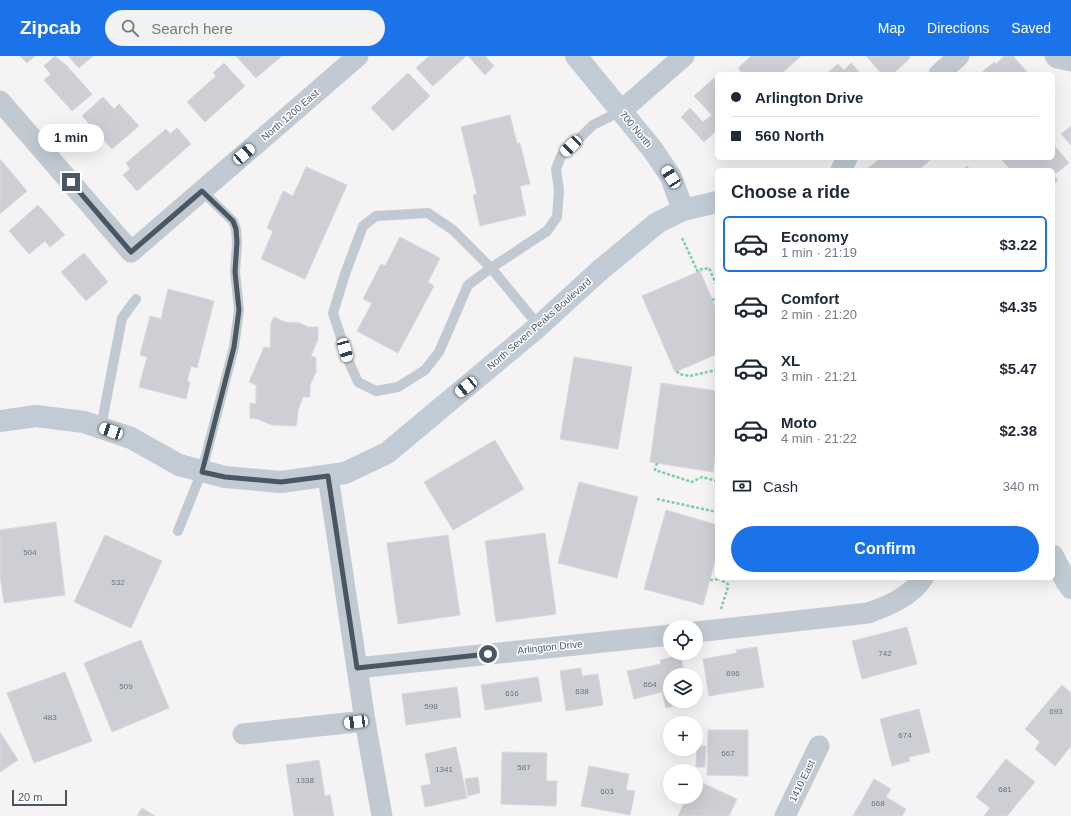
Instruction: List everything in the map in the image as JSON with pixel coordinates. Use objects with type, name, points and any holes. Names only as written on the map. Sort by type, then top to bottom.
[{"type":"street","name":"North 1200 East","points":[[0,101],[131,252],[358,56]]},
{"type":"street","name":"700 North","points":[[576,56],[653,150],[671,177],[684,210]]},
{"type":"street","points":[[621,111],[684,56]]},
{"type":"street","points":[[940,72],[959,56]]},
{"type":"street","points":[[1055,56],[1056,58],[1071,61]]},
{"type":"street","name":"North Seven Peaks Boulevard","points":[[0,421],[36,416],[84,422],[131,438],[179,465],[225,477],[281,482],[345,474],[387,453],[539,326],[598,272],[656,223],[684,210],[715,202]]},
{"type":"street","points":[[328,476],[365,721],[382,816]]},
{"type":"street","points":[[1055,560],[1071,588]]},
{"type":"street","points":[[703,631],[868,614],[887,607],[904,596],[921,580]]},
{"type":"street","name":"Arlington Drive","points":[[357,668],[663,636]]},
{"type":"street","points":[[243,734],[365,721]]},
{"type":"street","name":"1410 East","points":[[785,816],[819,746]]},
{"type":"lane","points":[[539,326],[490,268],[453,230],[428,213],[376,216],[363,226],[345,274],[333,313],[349,362],[358,382],[376,391],[398,387],[425,370],[439,352],[468,285],[490,268],[547,231],[558,217],[559,190],[556,169],[561,156],[593,125],[621,111]]},
{"type":"lane","points":[[178,531],[202,472],[234,347],[239,310],[235,272],[237,242],[236,229],[233,221],[202,191]]},
{"type":"lane","points":[[101,428],[122,318],[136,299]]},
{"type":"path","points":[[682,238],[697,271],[709,268],[715,282]]},
{"type":"path","points":[[677,371],[679,374],[690,376],[715,369]]},
{"type":"path","points":[[657,463],[655,470],[692,482],[702,478],[715,481]]},
{"type":"path","points":[[657,499],[715,512]]},
{"type":"path","points":[[710,580],[715,579]]},
{"type":"path","points":[[721,610],[728,587],[728,584],[722,580]]},
{"type":"building","points":[[20,56],[35,56],[27,63]]},
{"type":"building","points":[[55,56],[67,66],[92,94],[72,111],[44,80],[51,74],[44,66]]},
{"type":"building","points":[[68,56],[93,56],[79,68]]},
{"type":"building","points":[[236,56],[282,56],[256,78]]},
{"type":"building","points":[[429,56],[466,56],[433,86],[416,68]]},
{"type":"building","points":[[468,56],[485,56],[494,66],[485,75]]},
{"type":"building","points":[[751,56],[801,56],[783,72],[741,72],[738,68]]},
{"type":"building","points":[[866,56],[909,56],[910,58],[895,72],[880,72]]},
{"type":"building","points":[[1004,56],[1013,56],[1027,72],[982,72],[994,62],[996,64]]},
{"type":"building","points":[[224,63],[245,86],[205,122],[187,102],[216,76],[213,73]]},
{"type":"building","points":[[851,63],[859,72],[828,72],[838,64],[844,70]]},
{"type":"building","points":[[408,73],[430,96],[393,131],[371,108]]},
{"type":"building","points":[[714,78],[715,79],[715,132],[704,142],[681,117],[690,108],[703,122],[712,115],[694,96]]},
{"type":"building","points":[[103,97],[114,109],[119,104],[139,126],[112,149],[82,116]]},
{"type":"building","points":[[510,115],[517,144],[520,143],[530,184],[520,186],[526,215],[480,226],[473,195],[477,194],[461,127]]},
{"type":"building","points":[[1071,126],[1071,145],[1061,134]]},
{"type":"building","points":[[177,128],[191,144],[137,191],[123,175],[130,169],[126,163],[166,129],[170,134]]},
{"type":"building","points":[[1055,146],[1069,163],[1055,174],[1055,168],[1009,168],[1002,160],[1055,160]]},
{"type":"building","points":[[0,159],[27,191],[0,214]]},
{"type":"building","points":[[878,160],[930,160],[921,168],[868,168]]},
{"type":"building","points":[[306,167],[347,185],[305,279],[261,259],[273,231],[267,228],[283,191],[293,196]]},
{"type":"building","points":[[38,205],[65,235],[50,247],[45,241],[29,254],[9,231]]},
{"type":"building","points":[[400,237],[440,258],[428,282],[434,286],[398,353],[357,331],[372,303],[363,299],[381,264],[385,266]]},
{"type":"building","points":[[84,253],[108,282],[86,301],[61,272]]},
{"type":"building","points":[[700,271],[715,306],[715,355],[675,372],[642,296]]},
{"type":"building","points":[[168,289],[214,301],[197,368],[191,366],[187,381],[190,382],[186,399],[139,387],[147,357],[140,355],[150,316],[161,319]]},
{"type":"building","points":[[274,317],[285,322],[299,323],[308,327],[318,327],[318,339],[311,356],[316,358],[316,372],[310,385],[310,397],[303,397],[298,410],[296,426],[272,425],[250,418],[250,403],[256,404],[256,385],[249,382],[264,347],[270,348],[271,323]]},
{"type":"building","points":[[574,357],[632,367],[618,449],[560,439]]},
{"type":"building","points":[[661,383],[715,391],[715,458],[713,472],[650,462]]},
{"type":"building","points":[[495,440],[524,489],[453,530],[424,482]]},
{"type":"building","points":[[579,482],[638,497],[617,578],[558,563]]},
{"type":"building","points":[[666,510],[715,524],[715,561],[703,605],[644,589]]},
{"type":"building","points":[[56,522],[65,595],[4,603],[0,575],[0,530]]},
{"type":"building","points":[[545,533],[556,614],[496,622],[485,541]]},
{"type":"building","points":[[105,535],[162,561],[131,628],[74,602]]},
{"type":"building","points":[[448,535],[460,615],[398,624],[387,543]]},
{"type":"building","points":[[907,627],[917,664],[862,679],[852,641]]},
{"type":"building","points":[[141,640],[169,708],[112,732],[84,663]]},
{"type":"building","points":[[757,647],[764,687],[709,696],[703,659],[737,653],[736,650]]},
{"type":"building","points":[[660,660],[681,660],[683,668],[663,668],[663,696],[662,692],[634,699],[627,671],[661,664]]},
{"type":"building","points":[[581,668],[582,676],[598,674],[603,705],[566,711],[560,671]]},
{"type":"building","points":[[65,672],[92,741],[34,763],[7,693]]},
{"type":"building","points":[[538,677],[542,701],[485,710],[481,685]]},
{"type":"building","points":[[1062,685],[1071,693],[1071,746],[1055,766],[1035,749],[1040,742],[1025,729]]},
{"type":"building","points":[[457,687],[461,717],[406,725],[402,694]]},
{"type":"building","points":[[919,709],[930,752],[909,757],[910,761],[892,766],[880,719]]},
{"type":"building","points":[[708,730],[748,730],[748,776],[707,775]]},
{"type":"building","points":[[0,732],[18,760],[0,772]]},
{"type":"building","points":[[703,746],[706,746],[705,767],[703,767],[703,764],[696,764],[697,756],[703,756]]},
{"type":"building","points":[[456,747],[467,798],[425,807],[421,786],[431,784],[425,754]]},
{"type":"building","points":[[502,752],[547,753],[546,781],[557,781],[556,806],[501,804]]},
{"type":"building","points":[[1006,759],[1035,782],[1007,816],[984,816],[990,808],[976,797]]},
{"type":"building","points":[[319,760],[325,796],[330,795],[334,816],[294,816],[286,765]]},
{"type":"building","points":[[589,766],[629,774],[626,790],[635,791],[630,815],[581,806]]},
{"type":"building","points":[[478,777],[480,793],[468,796],[465,779]]},
{"type":"building","points":[[874,779],[891,789],[886,797],[906,809],[902,816],[853,816]]},
{"type":"building","points":[[703,783],[737,799],[729,816],[678,816],[684,804],[703,804]]},
{"type":"building","points":[[142,808],[155,816],[137,816]]},
{"type":"route","points":[[71,182],[131,252],[202,191],[233,221],[236,229],[237,242],[235,272],[239,310],[234,347],[202,472],[225,477],[281,482],[328,476],[357,668],[488,654]]}]
